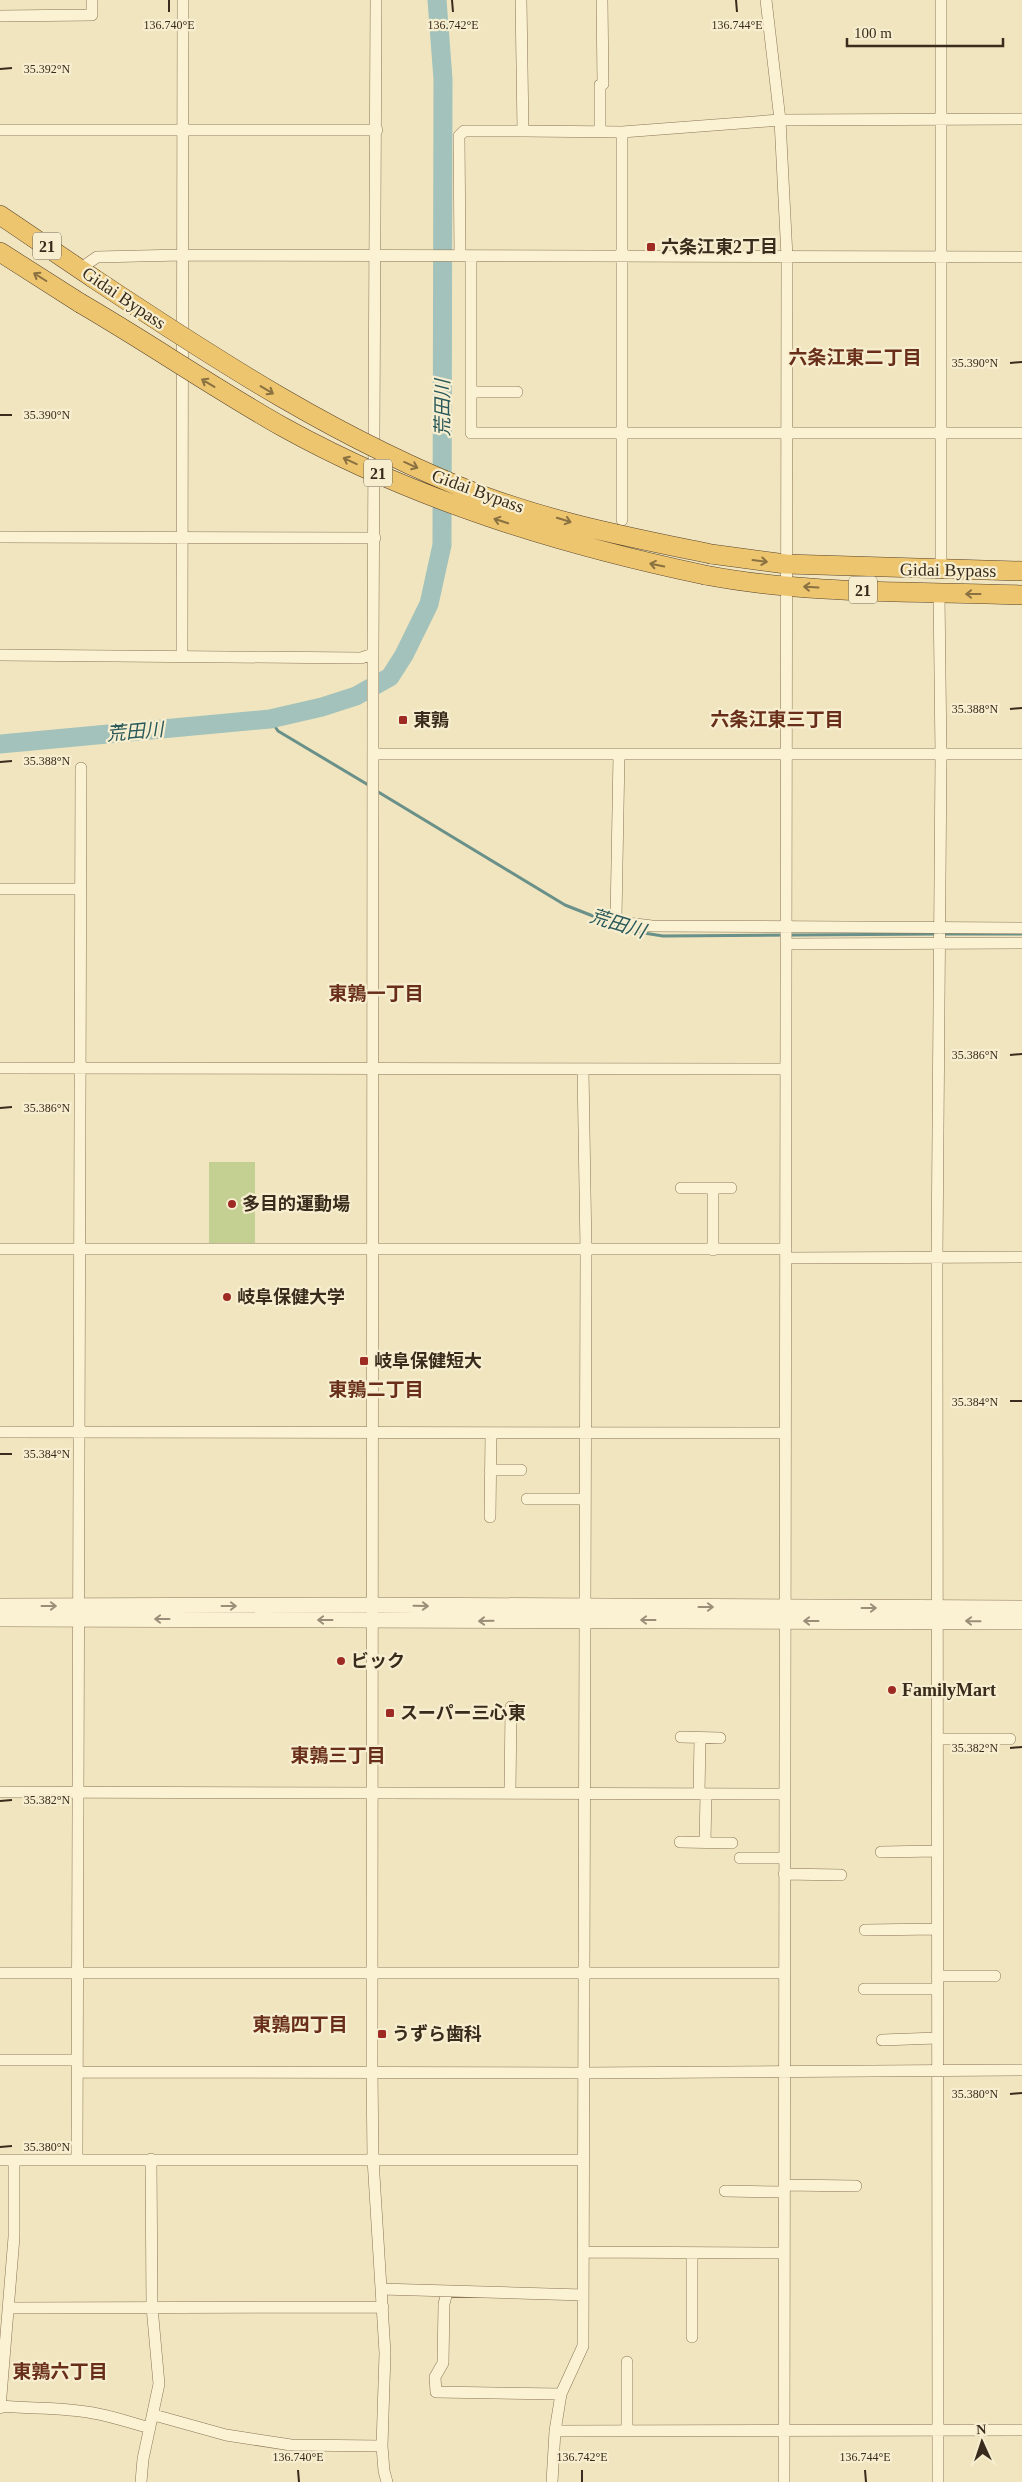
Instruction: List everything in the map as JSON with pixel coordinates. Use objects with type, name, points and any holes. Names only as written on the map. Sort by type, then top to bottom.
[{"type":"highway","name":"Gidai Bypass","points":[[0,215],[216,359],[295,407],[357,440],[484,496],[571,522],[711,554],[786,564],[941,571],[1022,571]]},
{"type":"highway","name":"Gidai Bypass","points":[[0,252],[284,428],[405,486],[450,505],[526,530],[612,554],[705,575],[786,586],[939,594],[1022,595]]},
{"type":"street","points":[[0,16],[92,15],[92,0]]},
{"type":"street","points":[[182,656],[183,0]]},
{"type":"street","points":[[376,0],[373,782],[372,2159],[386,2353],[382,2446],[384,2471],[388,2482]]},
{"type":"street","points":[[521,0],[523,131]]},
{"type":"street","points":[[600,132],[600,85],[603,84],[602,0]]},
{"type":"street","points":[[766,0],[780,120],[787,257],[784,2482]]},
{"type":"street","points":[[941,0],[941,571]]},
{"type":"street","points":[[1022,119],[780,120],[622,132],[464,131],[459,136],[463,256],[471,392],[471,434],[1022,433]]},
{"type":"street","points":[[0,130],[377,130]]},
{"type":"street","points":[[622,132],[620,256],[622,520]]},
{"type":"street","points":[[87,273],[97,257],[182,255],[1022,258]]},
{"type":"street","points":[[471,392],[518,392]]},
{"type":"street","points":[[0,537],[374,538]]},
{"type":"street","points":[[938,2482],[936,1257],[941,755],[939,594]]},
{"type":"street","points":[[0,655],[374,659]]},
{"type":"street","points":[[374,754],[1022,754]]},
{"type":"street","points":[[619,755],[616,918],[627,923],[786,935],[940,935],[1022,928]]},
{"type":"street","points":[[77,2159],[81,768]]},
{"type":"street","points":[[0,889],[80,889]]},
{"type":"street","points":[[786,935],[940,935],[1022,943]]},
{"type":"street","points":[[0,1068],[786,1069]]},
{"type":"street","points":[[552,2482],[554,2431],[561,2394],[583,2346],[586,1251],[583,1069]]},
{"type":"street","points":[[681,1188],[731,1188]]},
{"type":"street","points":[[713,1188],[713,1250]]},
{"type":"street","points":[[0,1249],[713,1250],[786,1254],[1022,1257]]},
{"type":"street","points":[[0,1432],[373,1434],[785,1433]]},
{"type":"street","points":[[490,1517],[491,1434]]},
{"type":"street","points":[[490,1470],[521,1470]]},
{"type":"street","points":[[527,1499],[585,1500]]},
{"type":"street","points":[[0,1606],[79,1613]]},
{"type":"street","points":[[937,1615],[1022,1608]]},
{"type":"street","points":[[0,1619],[79,1613],[373,1612],[937,1615],[1022,1622]]},
{"type":"street","points":[[510,1793],[511,1707]]},
{"type":"street","points":[[681,1737],[720,1738]]},
{"type":"street","points":[[700,1738],[705,1842]]},
{"type":"street","points":[[937,1739],[1010,1739]]},
{"type":"street","points":[[0,1792],[784,1794]]},
{"type":"street","points":[[680,1842],[732,1842]]},
{"type":"street","points":[[880,1852],[937,1851]]},
{"type":"street","points":[[740,1858],[784,1858]]},
{"type":"street","points":[[784,1874],[841,1875]]},
{"type":"street","points":[[864,1930],[937,1929]]},
{"type":"street","points":[[0,1973],[784,1974]]},
{"type":"street","points":[[937,1976],[995,1976]]},
{"type":"street","points":[[864,1989],[937,1989]]},
{"type":"street","points":[[882,2040],[937,2038]]},
{"type":"street","points":[[0,2060],[77,2066],[372,2071],[583,2073],[1022,2070]]},
{"type":"street","points":[[141,2482],[159,2384],[152,2307],[151,2159]]},
{"type":"street","points":[[0,2160],[583,2160]]},
{"type":"street","points":[[14,2160],[14,2236],[10,2308],[2,2368],[0,2407],[40,2410],[52,2408],[94,2413],[150,2428]]},
{"type":"street","points":[[725,2191],[856,2186]]},
{"type":"street","points":[[584,2252],[784,2253]]},
{"type":"street","points":[[692,2253],[692,2337]]},
{"type":"street","points":[[382,2289],[583,2295]]},
{"type":"street","points":[[447,2292],[444,2304],[443,2363],[435,2377],[436,2392],[561,2394]]},
{"type":"street","points":[[10,2308],[383,2307]]},
{"type":"street","points":[[627,2362],[627,2430]]},
{"type":"street","points":[[154,2415],[226,2435],[291,2445],[382,2446]]},
{"type":"street","points":[[554,2431],[1022,2430]]},
{"type":"green space","name":"多目的運動場","points":[[209,1162],[255,1162],[255,1245],[209,1245]]},
{"type":"waterway","name":"荒田川","points":[[0,744],[270,719],[322,707],[356,696],[390,677],[404,655],[429,604],[442,545],[443,79],[437,0]]},
{"type":"waterway","name":"荒田川","points":[[270,719],[278,731],[370,786]]},
{"type":"waterway","name":"荒田川","points":[[375,790],[565,905],[631,931],[663,936],[936,934]]},
{"type":"waterway","name":"荒田川","points":[[943,934],[1022,934]]},
{"type":"place","name":"六条江東2丁目","points":[[651,247]]},
{"type":"place","name":"東鶉","points":[[403,720]]},
{"type":"place","name":"多目的運動場","points":[[232,1204]]},
{"type":"place","name":"岐阜保健大学","points":[[227,1297]]},
{"type":"place","name":"岐阜保健短大","points":[[364,1361]]},
{"type":"place","name":"ビック","points":[[341,1661]]},
{"type":"place","name":"FamilyMart","points":[[892,1690]]},
{"type":"place","name":"スーパー三心東","points":[[390,1713]]},
{"type":"place","name":"うずら歯科","points":[[382,2034]]},
{"type":"district","name":"六条江東二丁目","points":[[855,357]]},
{"type":"district","name":"六条江東三丁目","points":[[777,719]]},
{"type":"district","name":"東鶉一丁目","points":[[376,993]]},
{"type":"district","name":"東鶉二丁目","points":[[376,1389]]},
{"type":"district","name":"東鶉三丁目","points":[[338,1755]]},
{"type":"district","name":"東鶉四丁目","points":[[300,2024]]},
{"type":"district","name":"東鶉六丁目","points":[[60,2371]]}]
